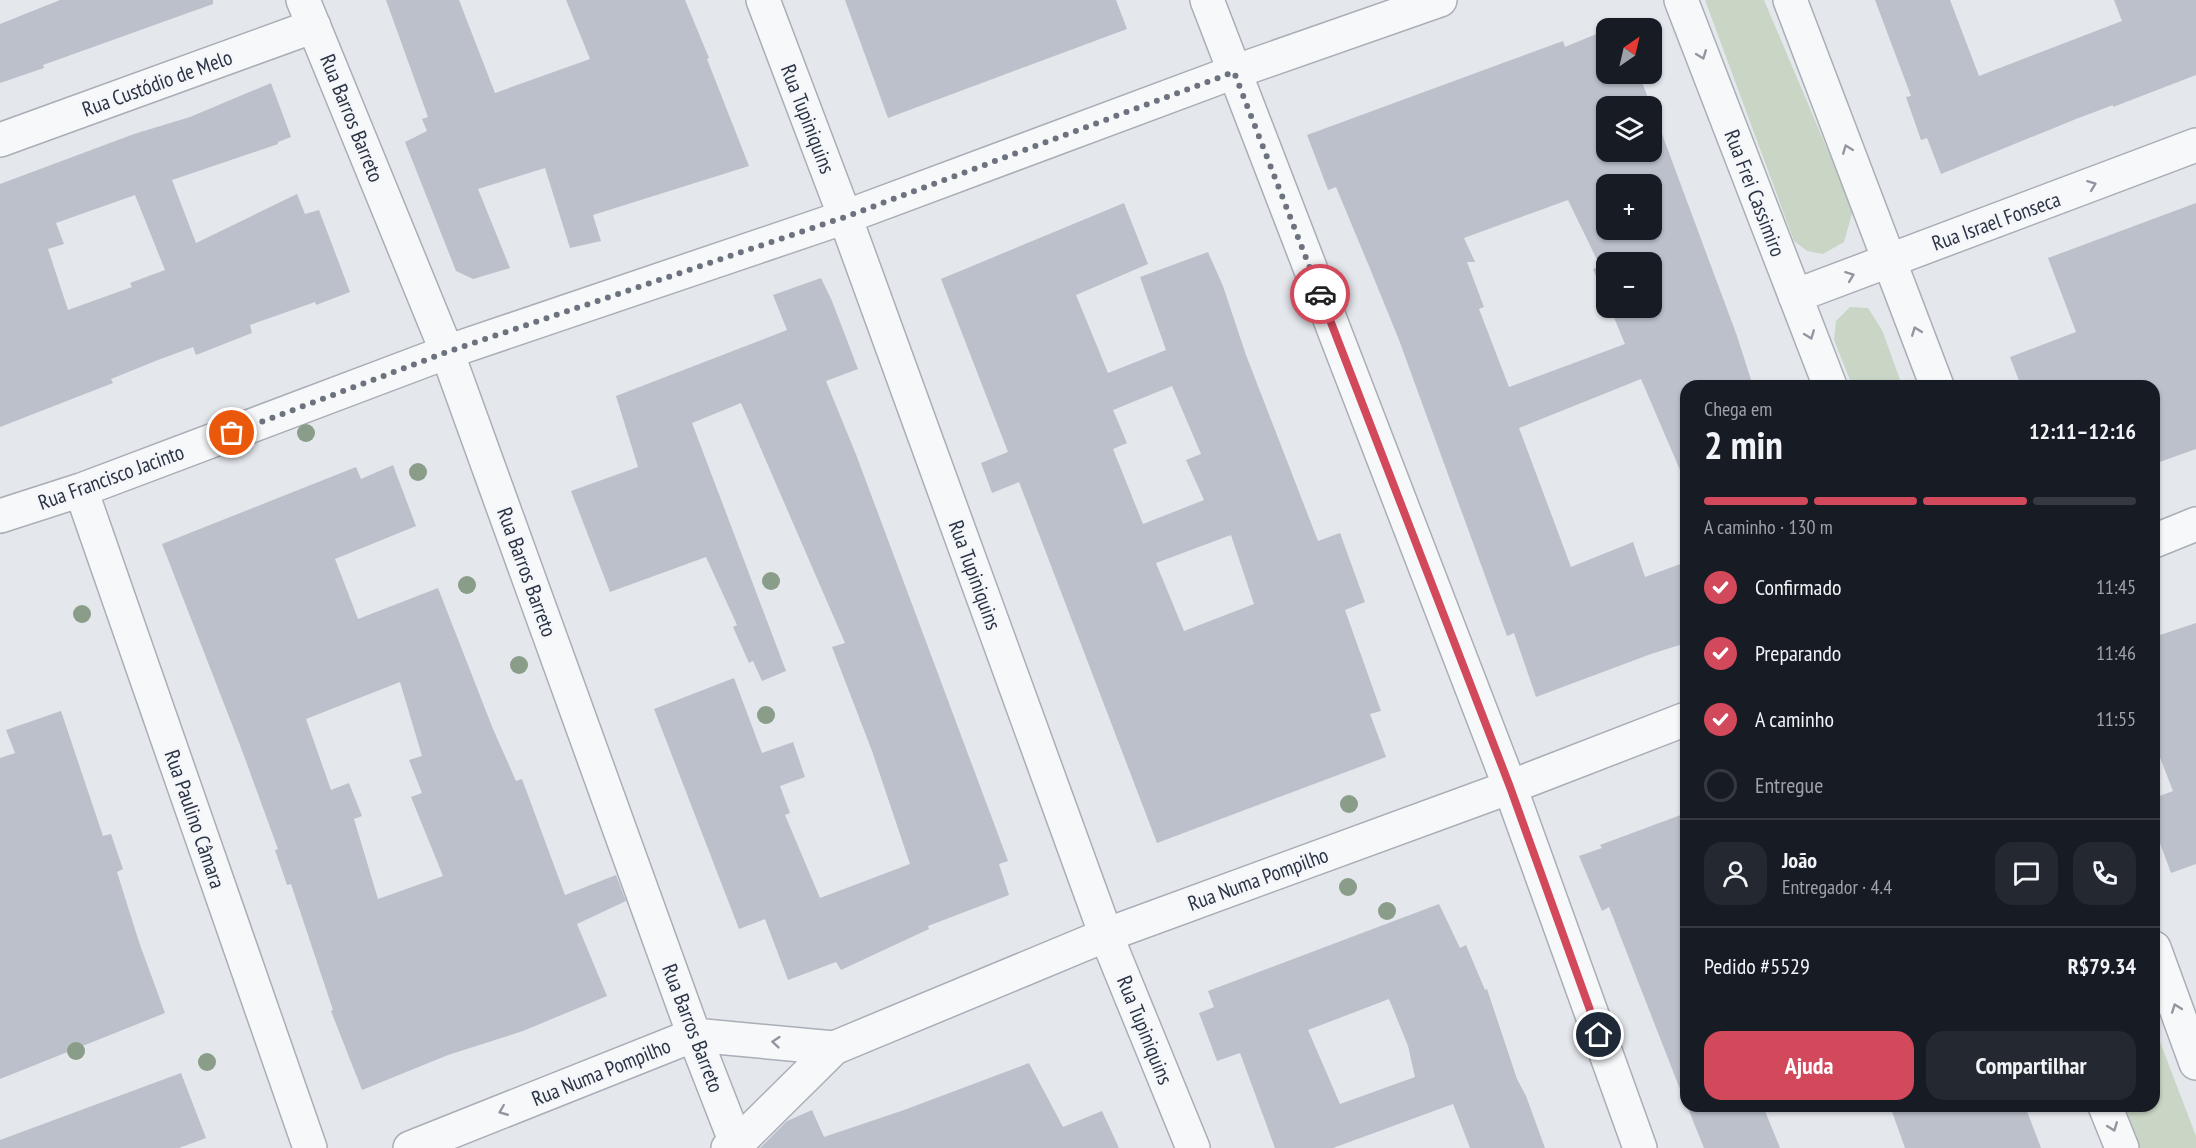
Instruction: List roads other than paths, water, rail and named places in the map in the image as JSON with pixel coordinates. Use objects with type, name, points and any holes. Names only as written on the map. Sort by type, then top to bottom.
[{"type":"street","name":"Rua Tupiniquins","points":[[762,0],[845,217],[1106,935],[1192,1148]]},
{"type":"street","points":[[1207,0],[1510,787],[1640,1148]]},
{"type":"street","name":"Rua Francisco Jacinto","points":[[0,516],[81,490],[447,352],[845,217],[1234,72],[1440,0]]},
{"type":"street","name":"Rua Frei Cassimiro","points":[[1681,0],[1828,380]]},
{"type":"street","points":[[1790,0],[1935,380]]},
{"type":"street","name":"Rua Custódio de Melo","points":[[0,140],[308,13]]},
{"type":"street","name":"Rua Barros Barreto","points":[[308,13],[447,352],[734,1147]]},
{"type":"street","name":"Rua Israel Fonseca","points":[[1796,296],[2196,145]]},
{"type":"street","name":"Rua Paulino Câmara","points":[[81,490],[310,1148]]},
{"type":"street","points":[[2160,539],[2196,524]]},
{"type":"street","name":"Rua Numa Pompilho","points":[[734,1147],[834,1048],[1106,935],[1510,787],[1680,721]]},
{"type":"street","points":[[2160,964],[2196,1063]]},
{"type":"street","name":"Rua Numa Pompilho","points":[[410,1148],[694,1035],[834,1048]]},
{"type":"street","points":[[2107,1112],[2122,1148]]}]
